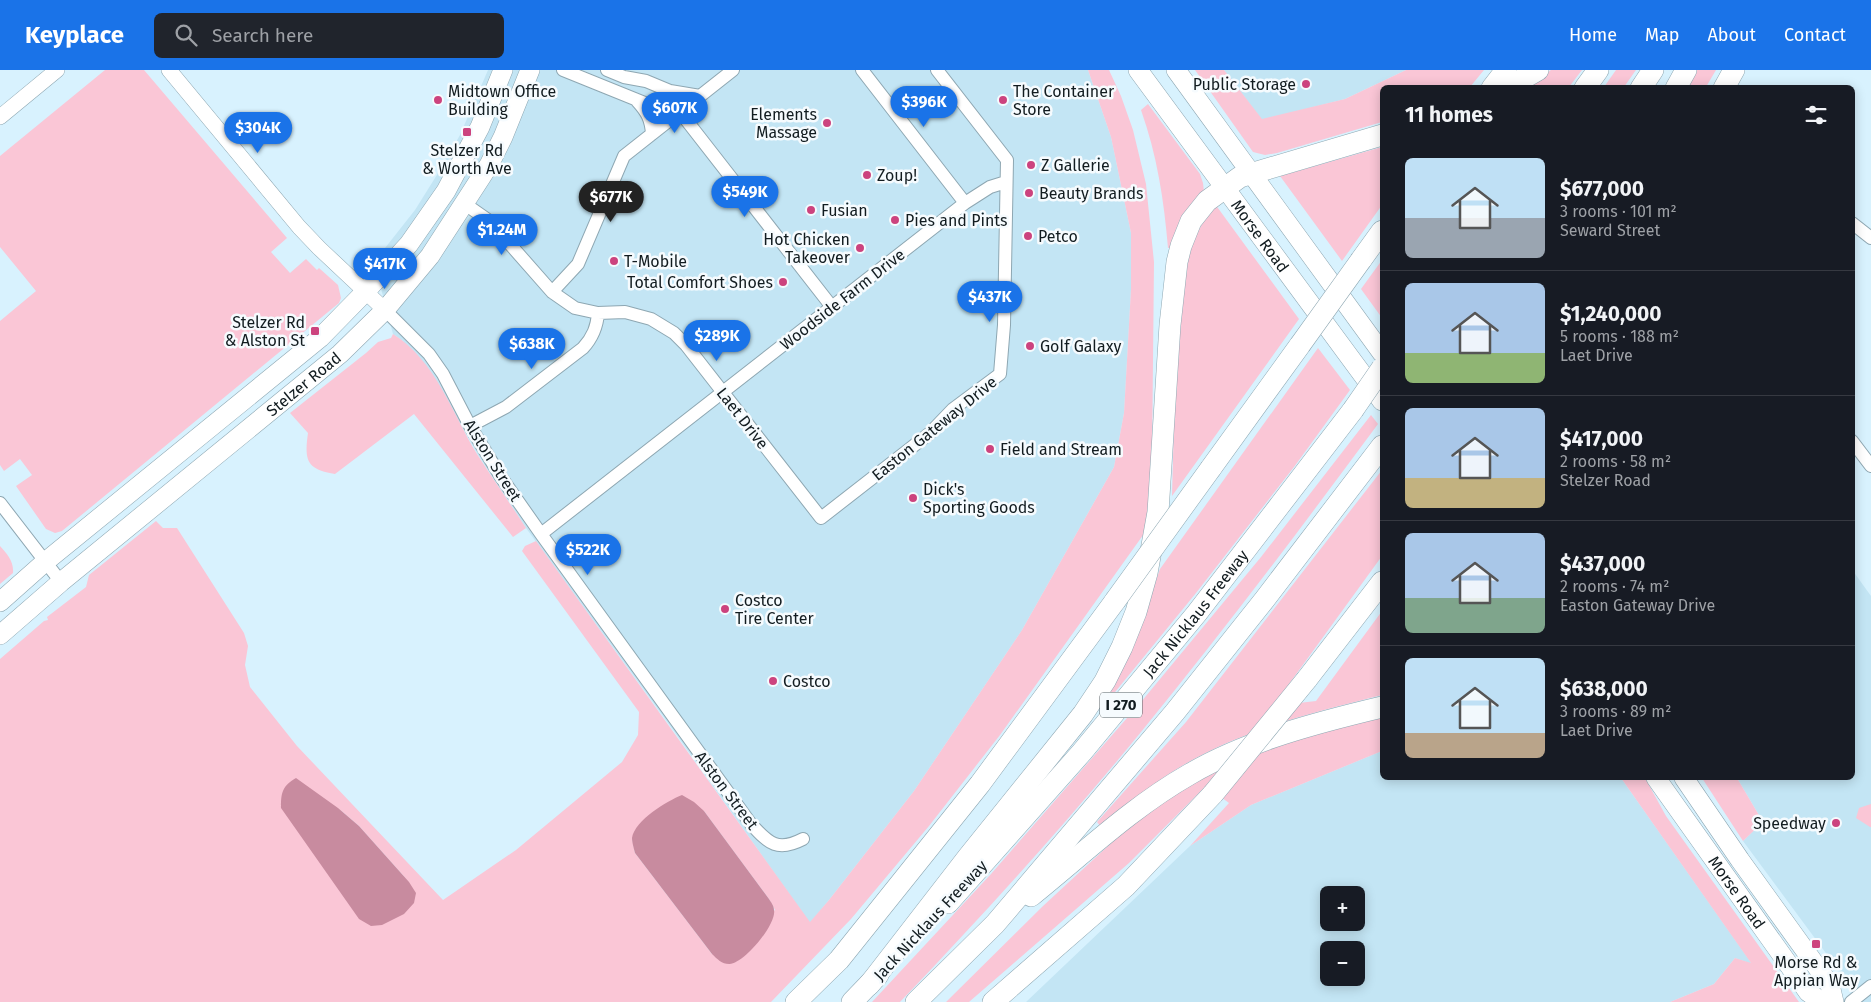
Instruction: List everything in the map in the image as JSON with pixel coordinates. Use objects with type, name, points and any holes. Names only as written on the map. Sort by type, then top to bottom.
[{"type":"highway","points":[[1494,85],[1506,70]]},
{"type":"highway","points":[[1512,85],[1538,70]]},
{"type":"highway","points":[[1587,85],[1598,70]]},
{"type":"highway","points":[[1643,85],[1653,70]]},
{"type":"highway","points":[[1678,85],[1686,70]]},
{"type":"highway","points":[[1726,85],[1734,70]]},
{"type":"highway","points":[[869,985],[968,857],[1083,714],[1105,681],[1122,646],[1136,612],[1147,573],[1158,512],[1170,325],[1177,262],[1185,233],[1191,221],[1207,202],[1240,176],[1380,136]]},
{"type":"highway","points":[[796,1002],[839,960],[980,784],[1115,602],[1380,234]]},
{"type":"highway","name":"Jack Nicklaus Freeway","points":[[852,1002],[959,892],[1082,752],[1197,613],[1353,410],[1380,371]]},
{"type":"highway","name":"I 270","points":[[916,1002],[995,924],[1175,712],[1265,599],[1380,448]]},
{"type":"highway","points":[[1015,1002],[1060,958],[1213,794],[1380,585]]},
{"type":"highway","points":[[995,924],[1148,801],[1190,773],[1235,751],[1329,720],[1380,707]]},
{"type":"highway","points":[[994,1002],[1126,886]]},
{"type":"main road","name":"Stelzer Road","points":[[0,602],[45,562],[320,338],[365,292],[409,244],[446,191],[480,127],[503,70]]},
{"type":"main road","name":"Stelzer Road","points":[[0,634],[340,354],[386,310],[430,256],[489,165],[504,137],[530,70]]},
{"type":"main road","name":"Morse Road","points":[[1138,70],[1380,398]]},
{"type":"main road","name":"Morse Road","points":[[1176,70],[1380,349]]},
{"type":"main road","name":"Morse Road","points":[[1657,780],[1808,992],[1822,1002]]},
{"type":"main road","name":"Morse Road","points":[[1685,780],[1830,985],[1834,1002]]},
{"type":"street","points":[[0,117],[57,70]]},
{"type":"street","name":"Alston Street","points":[[170,70],[299,227],[429,354],[443,374],[470,426],[501,477],[764,839],[776,844],[790,846],[803,839]]},
{"type":"street","points":[[563,70],[662,110],[680,112]]},
{"type":"street","points":[[607,70],[624,77],[646,81],[670,92],[700,96]]},
{"type":"street","points":[[552,292],[578,264],[624,156],[733,70]]},
{"type":"street","points":[[862,70],[965,203]]},
{"type":"street","name":"Easton Gateway Drive","points":[[821,518],[907,452],[953,410],[1000,374],[1004,325],[1007,160],[937,70]]},
{"type":"street","points":[[670,92],[680,112],[832,307]]},
{"type":"street","points":[[634,98],[647,111],[651,120],[652,134]]},
{"type":"street","name":"Woodside Farm Drive","points":[[541,534],[965,203],[990,187],[1006,182]]},
{"type":"street","name":"Laet Drive","points":[[465,204],[495,225],[552,292],[575,308],[598,313],[624,312],[651,319],[674,333],[686,345],[821,518]]},
{"type":"street","points":[[1855,226],[1871,238]]},
{"type":"street","points":[[470,426],[506,407],[583,348],[590,340],[597,325],[598,313]]},
{"type":"street","points":[[1855,444],[1870,462]]},
{"type":"street","points":[[0,503],[61,582]]},
{"type":"street","points":[[1851,1002],[1871,986]]},
{"type":"shaded area","points":[[105,70],[144,70],[287,238],[271,252],[290,273],[306,259],[317,270],[319,268],[338,285],[341,298],[339,303],[62,531],[55,533],[46,529],[16,486],[32,475],[20,459],[4,471],[0,465],[0,321],[36,291],[0,247],[0,156]]},
{"type":"shaded area","points":[[488,70],[1088,70],[1111,137],[1131,233],[1131,289],[1124,413],[1114,467],[1022,630],[914,791],[810,923],[526,528],[462,427],[403,341],[393,334],[374,262],[415,210],[440,170],[460,135]]},
{"type":"shaded area","points":[[1088,70],[1109,70],[1133,130],[1146,184],[1154,262],[1152,458],[1146,531],[1000,735],[929,826],[851,919],[771,1002],[0,1002],[0,659],[44,621],[48,620],[47,617],[86,587],[89,575],[156,521],[163,528],[177,528],[244,633],[248,646],[245,665],[250,687],[297,746],[443,900],[516,850],[622,762],[638,735],[639,712],[522,551],[525,546],[536,541],[810,922],[914,791],[1022,630],[1114,467],[1124,413],[1131,289],[1131,233],[1111,137]],"holes":[[[338,808],[359,826],[409,882]],[[704,811],[769,899],[775,910],[712,954],[635,853],[632,838]]]},
{"type":"shaded area","points":[[1195,70],[1224,70],[1262,119],[1345,99],[1406,70],[1484,70],[1472,85],[1380,85],[1380,123],[1277,153],[1265,155],[1253,152]]},
{"type":"shaded area","name":"Public Storage","points":[[1224,70],[1406,70],[1345,99],[1262,120]]},
{"type":"shaded area","points":[[1551,70],[1582,70],[1571,85],[1529,85]]},
{"type":"shaded area","points":[[1616,70],[1636,70],[1625,85],[1605,85]]},
{"type":"shaded area","points":[[1696,70],[1716,70],[1707,85],[1688,85]]},
{"type":"shaded area","points":[[1148,104],[1200,174],[1203,183],[1204,192],[1173,248],[1168,248],[1159,178],[1141,110]]},
{"type":"shaded area","points":[[1380,148],[1380,208],[1342,261],[1280,176]]},
{"type":"shaded area","points":[[1215,204],[1299,319],[1172,496],[1176,338],[1181,291],[1185,268],[1192,246],[1202,224]]},
{"type":"shaded area","points":[[1380,263],[1380,315],[1361,289]]},
{"type":"shaded area","points":[[393,334],[421,358],[432,373],[477,454],[526,528],[513,537],[414,414],[335,474],[313,466],[307,457],[308,433],[290,413],[378,342],[391,338]]},
{"type":"shaded area","points":[[1318,348],[1350,390],[1294,467],[1196,593],[1102,708],[1099,705],[1138,630],[1160,569]]},
{"type":"shaded area","points":[[1371,415],[1378,424],[1349,463],[1202,656],[1083,801],[993,903],[900,1002],[872,1002],[991,874],[1141,702],[1261,557]]},
{"type":"shaded area","points":[[1380,473],[1380,559],[1273,706],[1316,701],[1380,614],[1380,696],[1287,721],[1218,747],[1171,773],[1101,827],[1097,822],[1186,722]]},
{"type":"shaded area","points":[[0,546],[9,558],[13,573],[0,584]]},
{"type":"shaded area","points":[[1855,574],[1871,596],[1871,1002],[1862,1002],[1743,841],[1763,822],[1738,780],[1855,780]]},
{"type":"shaded area","points":[[1380,718],[1380,752],[1251,805],[1190,846],[1229,803],[1206,786],[1129,863],[969,1002],[946,1002],[1043,906],[1121,834],[1175,793],[1214,772],[1286,740]]},
{"type":"shaded area","points":[[1380,752],[1380,780],[1622,780],[1752,964],[1735,958],[1714,984],[1670,1002],[1026,1002],[1190,846],[1251,805]]},
{"type":"shaded area","points":[[296,778],[338,808],[359,826],[409,882],[416,893],[414,903],[404,914],[382,925],[371,926],[359,919],[281,808],[283,790]]},
{"type":"shaded area","points":[[1622,780],[1646,780],[1666,816],[1799,1002],[1670,1002],[1714,984],[1735,958],[1751,963]]},
{"type":"shaded area","points":[[1703,780],[1738,780],[1763,822],[1743,841]]},
{"type":"shaded area","points":[[682,795],[704,811],[774,907],[774,916],[765,934],[750,951],[735,963],[724,963],[712,954],[635,853],[632,838],[634,831],[645,818],[660,806]]},
{"type":"shaded area","points":[[1871,804],[1870,827],[1856,818],[1859,808]]},
{"type":"place","name":"Public Storage","points":[[1306,84]]},
{"type":"place","name":"Midtown Office Building","points":[[438,100]]},
{"type":"place","name":"The Container Store","points":[[1003,100]]},
{"type":"place","name":"Elements Massage","points":[[827,123]]},
{"type":"place","name":"Stelzer Rd & Worth Ave","points":[[467,132]]},
{"type":"place","name":"Z Gallerie","points":[[1031,165]]},
{"type":"place","name":"Zoup!","points":[[867,175]]},
{"type":"place","name":"Beauty Brands","points":[[1029,193]]},
{"type":"place","name":"Fusian","points":[[811,210]]},
{"type":"place","name":"Pies and Pints","points":[[895,220]]},
{"type":"place","name":"Petco","points":[[1028,236]]},
{"type":"place","name":"Hot Chicken Takeover","points":[[860,248]]},
{"type":"place","name":"T-Mobile","points":[[614,261]]},
{"type":"place","name":"Total Comfort Shoes","points":[[783,282]]},
{"type":"place","name":"Stelzer Rd & Alston St","points":[[315,331]]},
{"type":"place","name":"Golf Galaxy","points":[[1030,346]]},
{"type":"place","name":"Field and Stream","points":[[990,449]]},
{"type":"place","name":"Dick's Sporting Goods","points":[[913,498]]},
{"type":"place","name":"Costco Tire Center","points":[[725,609]]},
{"type":"place","name":"Costco","points":[[773,681]]},
{"type":"place","name":"Speedway","points":[[1836,823]]},
{"type":"place","name":"Morse Rd & Appian Way","points":[[1816,944]]}]
